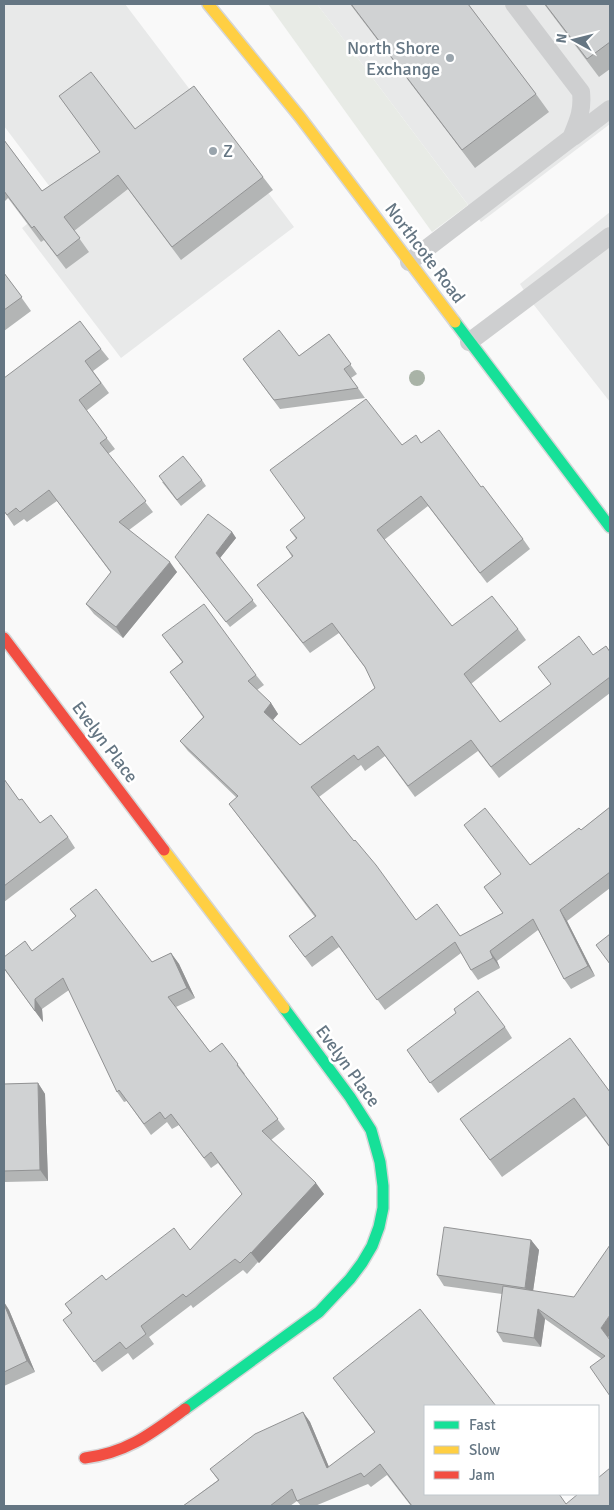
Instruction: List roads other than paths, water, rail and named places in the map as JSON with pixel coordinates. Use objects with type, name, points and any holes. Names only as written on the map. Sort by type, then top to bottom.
[{"type":"street","name":"Northcote Road","points":[[208,4],[300,117],[610,527]]},
{"type":"street","name":"Evelyn Place","points":[[4,638],[330,1069],[370,1127],[382,1173],[384,1207],[378,1232],[364,1260],[343,1289],[319,1312],[133,1446],[109,1455],[85,1458]]},
{"type":"lane","points":[[514,4],[580,92],[582,108],[571,138]]},
{"type":"lane","points":[[409,262],[610,109]]},
{"type":"lane","points":[[469,342],[610,236]]},
{"type":"place","name":"North Shore Exchange","points":[[450,58]]},
{"type":"place","name":"Z","points":[[213,151]]}]
